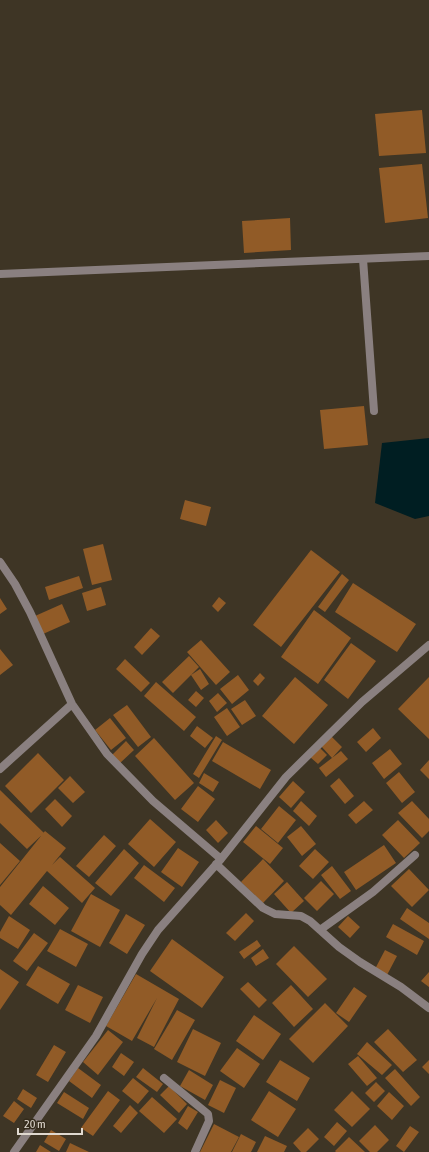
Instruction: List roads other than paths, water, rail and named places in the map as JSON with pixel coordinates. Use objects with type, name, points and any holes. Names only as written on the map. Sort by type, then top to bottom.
[{"type":"street","points":[[0,274],[429,256]]},
{"type":"street","points":[[363,259],[374,411]]},
{"type":"street","points":[[0,562],[15,584],[30,612],[72,704],[107,754],[153,802],[218,862],[263,908],[275,914],[300,916],[310,921],[339,947],[360,962],[401,987],[429,1008]]},
{"type":"street","points":[[14,1152],[96,1036],[142,954],[158,930],[218,862],[286,777],[362,702],[429,644]]},
{"type":"street","points":[[0,769],[72,704]]},
{"type":"street","points":[[320,930],[373,892],[414,855]]},
{"type":"street","points":[[164,1078],[208,1114],[209,1121],[195,1152]]},
{"type":"water","points":[[429,438],[429,516],[415,519],[375,503],[382,443]]}]
